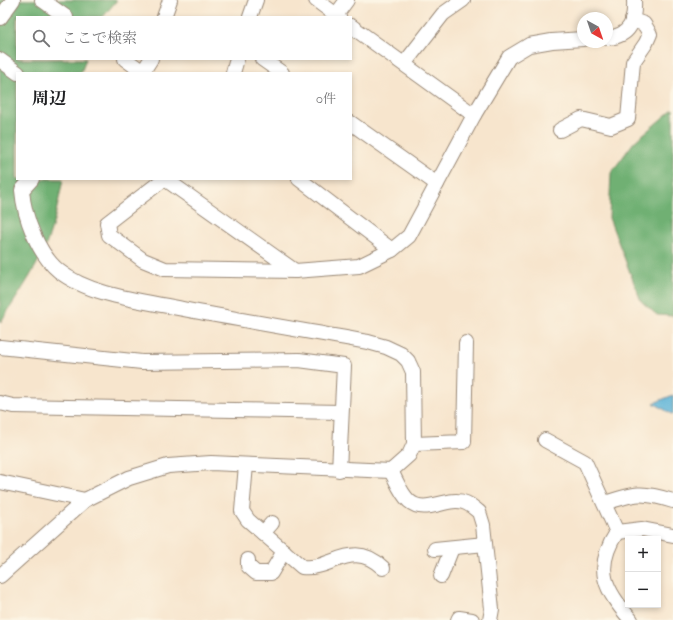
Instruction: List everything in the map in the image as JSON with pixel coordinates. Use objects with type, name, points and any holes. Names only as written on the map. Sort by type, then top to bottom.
[{"type":"street","points":[[0,18],[13,0]]},
{"type":"street","points":[[42,0],[65,16]]},
{"type":"street","points":[[164,16],[170,0]]},
{"type":"street","points":[[250,16],[256,0]]},
{"type":"street","points":[[316,0],[337,16],[347,0]]},
{"type":"street","points":[[404,64],[443,14],[463,0]]},
{"type":"street","points":[[613,37],[627,31],[635,16],[634,0]]},
{"type":"street","points":[[560,130],[581,119],[611,126],[628,119],[633,62],[646,43],[650,34],[644,24],[632,20]]},
{"type":"street","points":[[352,27],[474,115]]},
{"type":"street","points":[[163,180],[108,223],[109,235],[144,260],[165,269],[295,271],[359,266],[392,250],[409,236],[474,115],[509,57],[529,45],[552,41],[577,39]]},
{"type":"street","points":[[0,60],[17,72]]},
{"type":"street","points":[[126,60],[142,72],[150,60]]},
{"type":"street","points":[[233,72],[237,60]]},
{"type":"street","points":[[263,60],[281,72]]},
{"type":"street","points":[[352,124],[437,184]]},
{"type":"street","points":[[0,576],[85,500],[129,478],[168,466],[211,463],[339,470],[391,471],[409,455],[414,444],[414,372],[408,361],[401,354],[386,347],[368,342],[128,298],[76,282],[58,270],[44,254],[33,230],[23,203],[22,190],[30,180]]},
{"type":"street","points":[[165,180],[295,271]]},
{"type":"street","points":[[300,180],[392,250]]},
{"type":"street","points":[[414,444],[464,442],[466,343]]},
{"type":"street","points":[[0,347],[142,362],[299,360],[344,366],[339,470]]},
{"type":"street","points":[[0,403],[12,406],[342,412]]},
{"type":"street","points":[[546,440],[585,462],[617,532]]},
{"type":"street","points":[[246,465],[242,511],[248,520],[267,528],[284,552],[302,566],[311,568],[342,556],[365,557],[376,560],[383,568]]},
{"type":"street","points":[[391,471],[408,500],[414,505],[422,508],[446,502],[466,503],[479,512],[485,544],[492,609],[490,620]]},
{"type":"street","points":[[0,482],[85,500]]},
{"type":"street","points":[[605,503],[640,493],[655,495],[673,501]]},
{"type":"street","points":[[617,532],[642,529],[673,535]]},
{"type":"street","points":[[617,532],[608,547],[604,565],[605,582],[613,599],[631,620]]},
{"type":"street","points":[[436,549],[485,544]]},
{"type":"street","points":[[441,576],[452,548]]},
{"type":"street","points":[[248,560],[248,566],[256,574],[271,573],[284,552]]},
{"type":"street","points":[[458,620],[459,618],[472,620]]},
{"type":"green space","points":[[0,0],[117,0],[104,16],[16,16],[16,60],[86,60],[81,72],[16,72],[16,180],[63,180],[55,217],[46,245],[27,280],[0,323]]},
{"type":"green space","points":[[673,109],[673,316],[657,315],[641,301],[609,218],[611,173],[634,142]]},
{"type":"water","points":[[673,395],[673,415],[654,403]]}]
